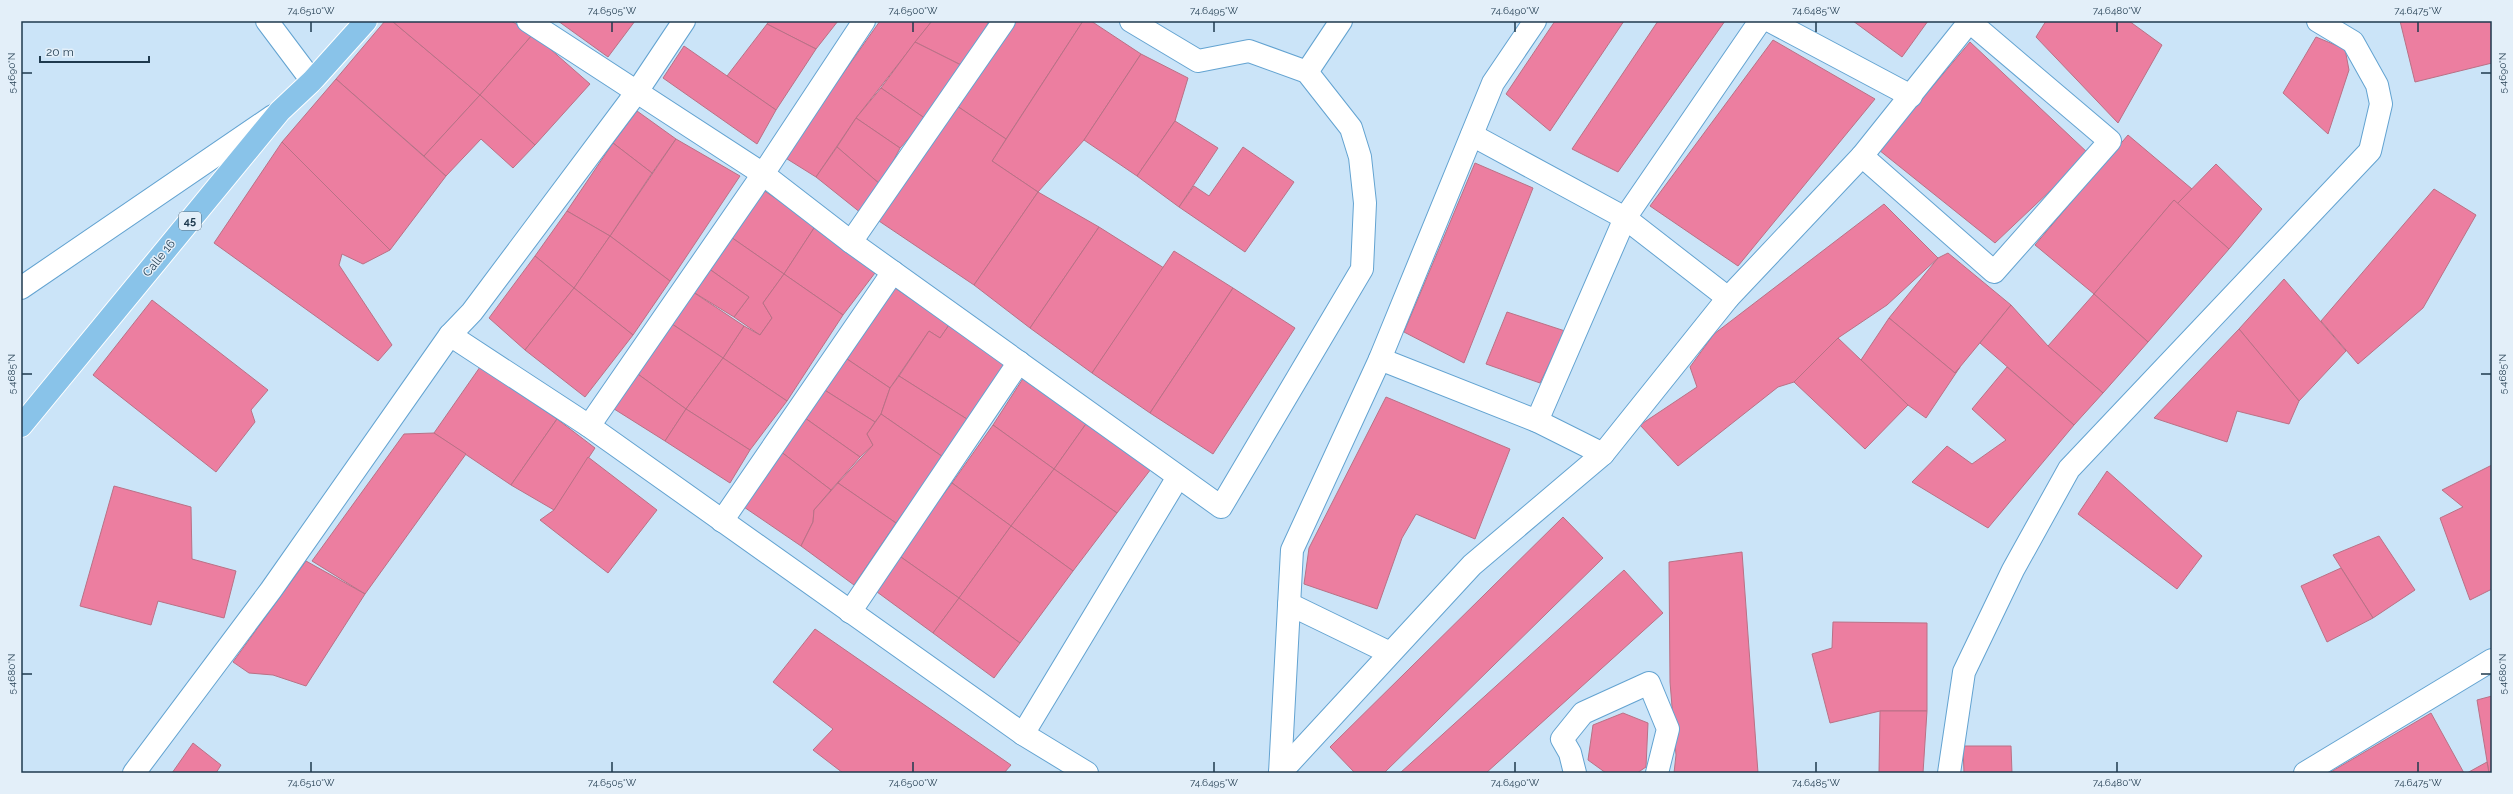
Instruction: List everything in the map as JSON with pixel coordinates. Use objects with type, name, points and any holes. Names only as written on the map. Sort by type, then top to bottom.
[{"type":"main road","name":"Calle 16","points":[[21,426],[280,111],[312,81],[366,21]]},
{"type":"street","points":[[267,21],[312,81]]},
{"type":"street","points":[[528,21],[762,174],[851,242],[1221,507],[1362,269],[1364,203],[1360,158],[1351,128],[1307,72],[1249,51],[1198,61],[1131,21]]},
{"type":"street","points":[[134,773],[271,590],[450,335],[472,312],[636,93],[684,21]]},
{"type":"street","points":[[589,426],[762,174],[864,21]]},
{"type":"street","points":[[851,242],[1004,21]]},
{"type":"street","points":[[1307,72],[1341,21]]},
{"type":"street","points":[[1280,773],[1292,550],[1380,359],[1493,83],[1535,21]]},
{"type":"street","points":[[1537,421],[1625,218],[1760,21]]},
{"type":"street","points":[[1770,21],[1911,96]]},
{"type":"street","points":[[1949,773],[1964,672],[2014,570],[2070,469],[2370,152],[2381,104],[2376,85],[2353,42],[2318,21]]},
{"type":"street","points":[[1280,773],[1472,565],[1603,454],[1728,298],[1862,156],[1970,22],[2110,141],[1994,272],[1862,156]]},
{"type":"street","points":[[21,288],[280,111]]},
{"type":"street","points":[[1472,135],[1625,218],[1728,298]]},
{"type":"street","points":[[722,521],[893,272]]},
{"type":"street","points":[[450,335],[589,426],[1023,734],[1087,773]]},
{"type":"street","points":[[1380,359],[1537,421],[1603,454]]},
{"type":"street","points":[[850,612],[1019,362]]},
{"type":"street","points":[[1023,734],[1178,477]]},
{"type":"street","points":[[1289,604],[1390,653]]},
{"type":"street","points":[[2305,773],[2492,660]]},
{"type":"street","points":[[1574,773],[1570,753],[1562,739],[1583,713],[1649,683],[1668,729],[1657,773]]},
{"type":"building","points":[[385,21],[392,21],[480,95],[424,156],[336,79]]},
{"type":"building","points":[[392,21],[511,21],[533,34],[480,95]]},
{"type":"building","points":[[558,21],[635,21],[608,57]]},
{"type":"building","points":[[769,21],[838,21],[816,49],[767,24]]},
{"type":"building","points":[[880,21],[932,21],[856,118],[816,177],[784,157]]},
{"type":"building","points":[[932,21],[989,21],[965,67],[915,42]]},
{"type":"building","points":[[1011,21],[1083,21],[1006,139],[954,104]]},
{"type":"building","points":[[1083,21],[1091,21],[1141,54],[1084,140],[1038,192],[992,161]]},
{"type":"building","points":[[1555,21],[1624,21],[1550,131],[1506,94]]},
{"type":"building","points":[[1658,21],[1725,21],[1618,172],[1572,149]]},
{"type":"building","points":[[1853,21],[1928,21],[1902,57]]},
{"type":"building","points":[[2046,21],[2129,21],[2162,45],[2118,123],[2036,37]]},
{"type":"building","points":[[2400,21],[2492,21],[2492,63],[2415,82]]},
{"type":"building","points":[[767,24],[816,49],[776,110],[727,76]]},
{"type":"building","points":[[533,34],[590,84],[535,145],[480,95]]},
{"type":"building","points":[[2316,37],[2345,49],[2349,70],[2328,134],[2283,93]]},
{"type":"building","points":[[1773,40],[1875,99],[1738,266],[1650,206]]},
{"type":"building","points":[[915,42],[965,67],[926,119],[881,88]]},
{"type":"building","points":[[1970,42],[2089,154],[1995,243],[1879,150]]},
{"type":"building","points":[[684,46],[776,110],[757,144],[663,78]]},
{"type":"building","points":[[1141,54],[1188,78],[1175,121],[1137,176],[1084,140]]},
{"type":"building","points":[[336,79],[446,176],[390,250],[282,142]]},
{"type":"building","points":[[881,88],[926,119],[900,148],[856,118]]},
{"type":"building","points":[[480,95],[535,145],[513,168],[481,139],[446,176],[424,156]]},
{"type":"building","points":[[954,104],[1006,139],[992,161],[1038,192],[974,285],[876,219]]},
{"type":"building","points":[[637,111],[676,139],[652,173],[613,143]]},
{"type":"building","points":[[856,118],[900,148],[881,185],[837,147]]},
{"type":"building","points":[[1175,121],[1218,148],[1179,207],[1137,176]]},
{"type":"building","points":[[2128,135],[2192,189],[2177,204],[2174,200],[2094,294],[2035,245]]},
{"type":"building","points":[[676,139],[740,176],[670,281],[610,236]]},
{"type":"building","points":[[282,142],[390,250],[363,264],[342,254],[339,265],[392,345],[378,361],[214,243]]},
{"type":"building","points":[[613,143],[652,173],[610,236],[567,211]]},
{"type":"building","points":[[837,147],[881,185],[861,213],[816,177]]},
{"type":"building","points":[[1243,147],[1294,182],[1245,252],[1179,207],[1194,186],[1209,196]]},
{"type":"building","points":[[1475,163],[1533,188],[1464,363],[1404,332]]},
{"type":"building","points":[[2216,164],[2262,209],[2229,249],[2177,204]]},
{"type":"building","points":[[2434,189],[2476,215],[2423,308],[2358,364],[2321,321]]},
{"type":"building","points":[[763,190],[816,225],[784,274],[728,235]]},
{"type":"building","points":[[1038,192],[1099,227],[1030,328],[974,285]]},
{"type":"building","points":[[2174,200],[2229,249],[2148,342],[2094,294]]},
{"type":"building","points":[[1884,204],[1938,258],[1887,305],[1838,338],[1794,382],[1778,387],[1678,466],[1640,425],[1697,387],[1690,367],[1714,334]]},
{"type":"building","points":[[567,211],[610,236],[574,288],[535,256]]},
{"type":"building","points":[[816,225],[878,269],[843,315],[784,274]]},
{"type":"building","points":[[1099,227],[1164,268],[1092,373],[1030,328]]},
{"type":"building","points":[[728,235],[784,274],[763,303],[772,318],[760,335],[734,317],[749,297],[705,266]]},
{"type":"building","points":[[610,236],[670,281],[633,335],[574,288]]},
{"type":"building","points":[[1174,251],[1233,288],[1150,413],[1092,373]]},
{"type":"building","points":[[1948,253],[2011,305],[1955,373],[1889,318],[1938,258]]},
{"type":"building","points":[[535,256],[574,288],[525,350],[489,318]]},
{"type":"building","points":[[705,266],[749,297],[734,317],[690,290]]},
{"type":"building","points":[[784,274],[843,315],[787,401],[723,358],[744,326],[760,335],[772,318],[763,303]]},
{"type":"building","points":[[2284,279],[2346,351],[2299,401],[2239,329]]},
{"type":"building","points":[[574,288],[633,335],[585,397],[525,350]]},
{"type":"building","points":[[895,288],[949,325],[940,338],[929,331],[890,388],[847,359]]},
{"type":"building","points":[[1233,288],[1295,328],[1213,454],[1150,413]]},
{"type":"building","points":[[690,290],[744,326],[723,358],[669,322]]},
{"type":"building","points":[[2094,294],[2148,342],[2103,393],[2048,346]]},
{"type":"building","points":[[152,300],[268,390],[251,410],[255,422],[216,472],[93,375]]},
{"type":"building","points":[[2011,305],[2048,346],[2103,393],[2074,425],[1980,343]]},
{"type":"building","points":[[1507,312],[1565,331],[1540,383],[1486,364]]},
{"type":"building","points":[[1889,318],[1955,373],[1960,367],[1926,418],[1908,405],[1861,360]]},
{"type":"building","points":[[669,322],[723,358],[686,409],[635,372]]},
{"type":"building","points":[[949,325],[1007,362],[970,421],[899,376],[929,331],[940,338]]},
{"type":"building","points":[[2239,329],[2299,401],[2289,424],[2237,411],[2227,442],[2154,418]]},
{"type":"building","points":[[1838,338],[1908,405],[1865,449],[1794,382]]},
{"type":"building","points":[[723,358],[787,401],[750,450],[686,409]]},
{"type":"building","points":[[847,359],[890,388],[881,414],[875,422],[823,389]]},
{"type":"building","points":[[480,367],[557,419],[511,485],[434,433]]},
{"type":"building","points":[[2007,367],[2074,425],[1988,528],[1912,482],[1947,446],[1972,464],[2006,440],[1972,409]]},
{"type":"building","points":[[635,372],[686,409],[665,441],[611,407]]},
{"type":"building","points":[[899,376],[970,421],[943,457],[881,414],[890,388]]},
{"type":"building","points":[[1024,377],[1088,421],[1054,469],[993,425]]},
{"type":"building","points":[[823,389],[875,422],[867,434],[873,445],[860,457],[805,418]]},
{"type":"building","points":[[1386,397],[1510,449],[1475,539],[1416,514],[1402,538],[1377,609],[1304,584],[1309,548]]},
{"type":"building","points":[[686,409],[750,450],[730,483],[665,441]]},
{"type":"building","points":[[881,414],[943,457],[896,523],[838,483],[873,445],[867,434]]},
{"type":"building","points":[[805,418],[860,457],[831,490],[780,451]]},
{"type":"building","points":[[557,419],[595,448],[554,510],[511,485]]},
{"type":"building","points":[[1088,421],[1151,469],[1117,513],[1054,469]]},
{"type":"building","points":[[993,425],[1054,469],[1011,526],[952,483]]},
{"type":"building","points":[[434,433],[466,454],[365,594],[312,561],[404,434]]},
{"type":"building","points":[[780,451],[831,490],[814,510],[813,522],[801,546],[741,505]]},
{"type":"building","points":[[588,457],[657,510],[608,573],[540,520],[554,510]]},
{"type":"building","points":[[2492,465],[2492,589],[2470,600],[2440,518],[2463,507],[2442,490]]},
{"type":"building","points":[[1054,469],[1117,513],[1073,571],[1011,526]]},
{"type":"building","points":[[2107,471],[2202,556],[2177,589],[2078,514]]},
{"type":"building","points":[[838,483],[896,523],[854,585],[801,546],[813,522],[814,510]]},
{"type":"building","points":[[952,483],[1011,526],[959,598],[898,555]]},
{"type":"building","points":[[114,486],[191,507],[192,559],[236,571],[224,618],[158,601],[151,625],[80,606]]},
{"type":"building","points":[[1563,517],[1603,558],[1384,773],[1355,773],[1330,747]]},
{"type":"building","points":[[1011,526],[1073,571],[1020,643],[959,598]]},
{"type":"building","points":[[2379,536],[2415,590],[2373,618],[2333,555]]},
{"type":"building","points":[[1742,552],[1758,773],[1674,773],[1676,755],[1670,682],[1669,562]]},
{"type":"building","points":[[898,555],[959,598],[933,633],[873,589]]},
{"type":"building","points":[[306,561],[365,594],[306,686],[273,675],[249,673],[233,662]]},
{"type":"building","points":[[2341,568],[2373,618],[2327,642],[2301,586]]},
{"type":"building","points":[[1624,570],[1663,613],[1486,773],[1400,773]]},
{"type":"building","points":[[959,598],[1020,643],[994,678],[933,633]]},
{"type":"building","points":[[1833,622],[1927,623],[1927,711],[1880,711],[1830,723],[1812,654],[1832,648]]},
{"type":"building","points":[[815,629],[1011,765],[1004,773],[843,773],[813,750],[833,729],[773,682]]},
{"type":"building","points":[[2492,696],[2492,773],[2489,773],[2477,700]]},
{"type":"building","points":[[1880,711],[1927,711],[1923,773],[1879,773]]},
{"type":"building","points":[[1623,713],[1648,723],[1646,767],[1637,773],[1606,773],[1588,760],[1593,725]]},
{"type":"building","points":[[2431,713],[2464,773],[2329,773]]},
{"type":"building","points":[[193,743],[221,765],[216,773],[172,773]]},
{"type":"building","points":[[1963,746],[2011,746],[2012,773],[1964,773]]},
{"type":"building","points":[[2487,762],[2489,773],[2467,773]]}]
